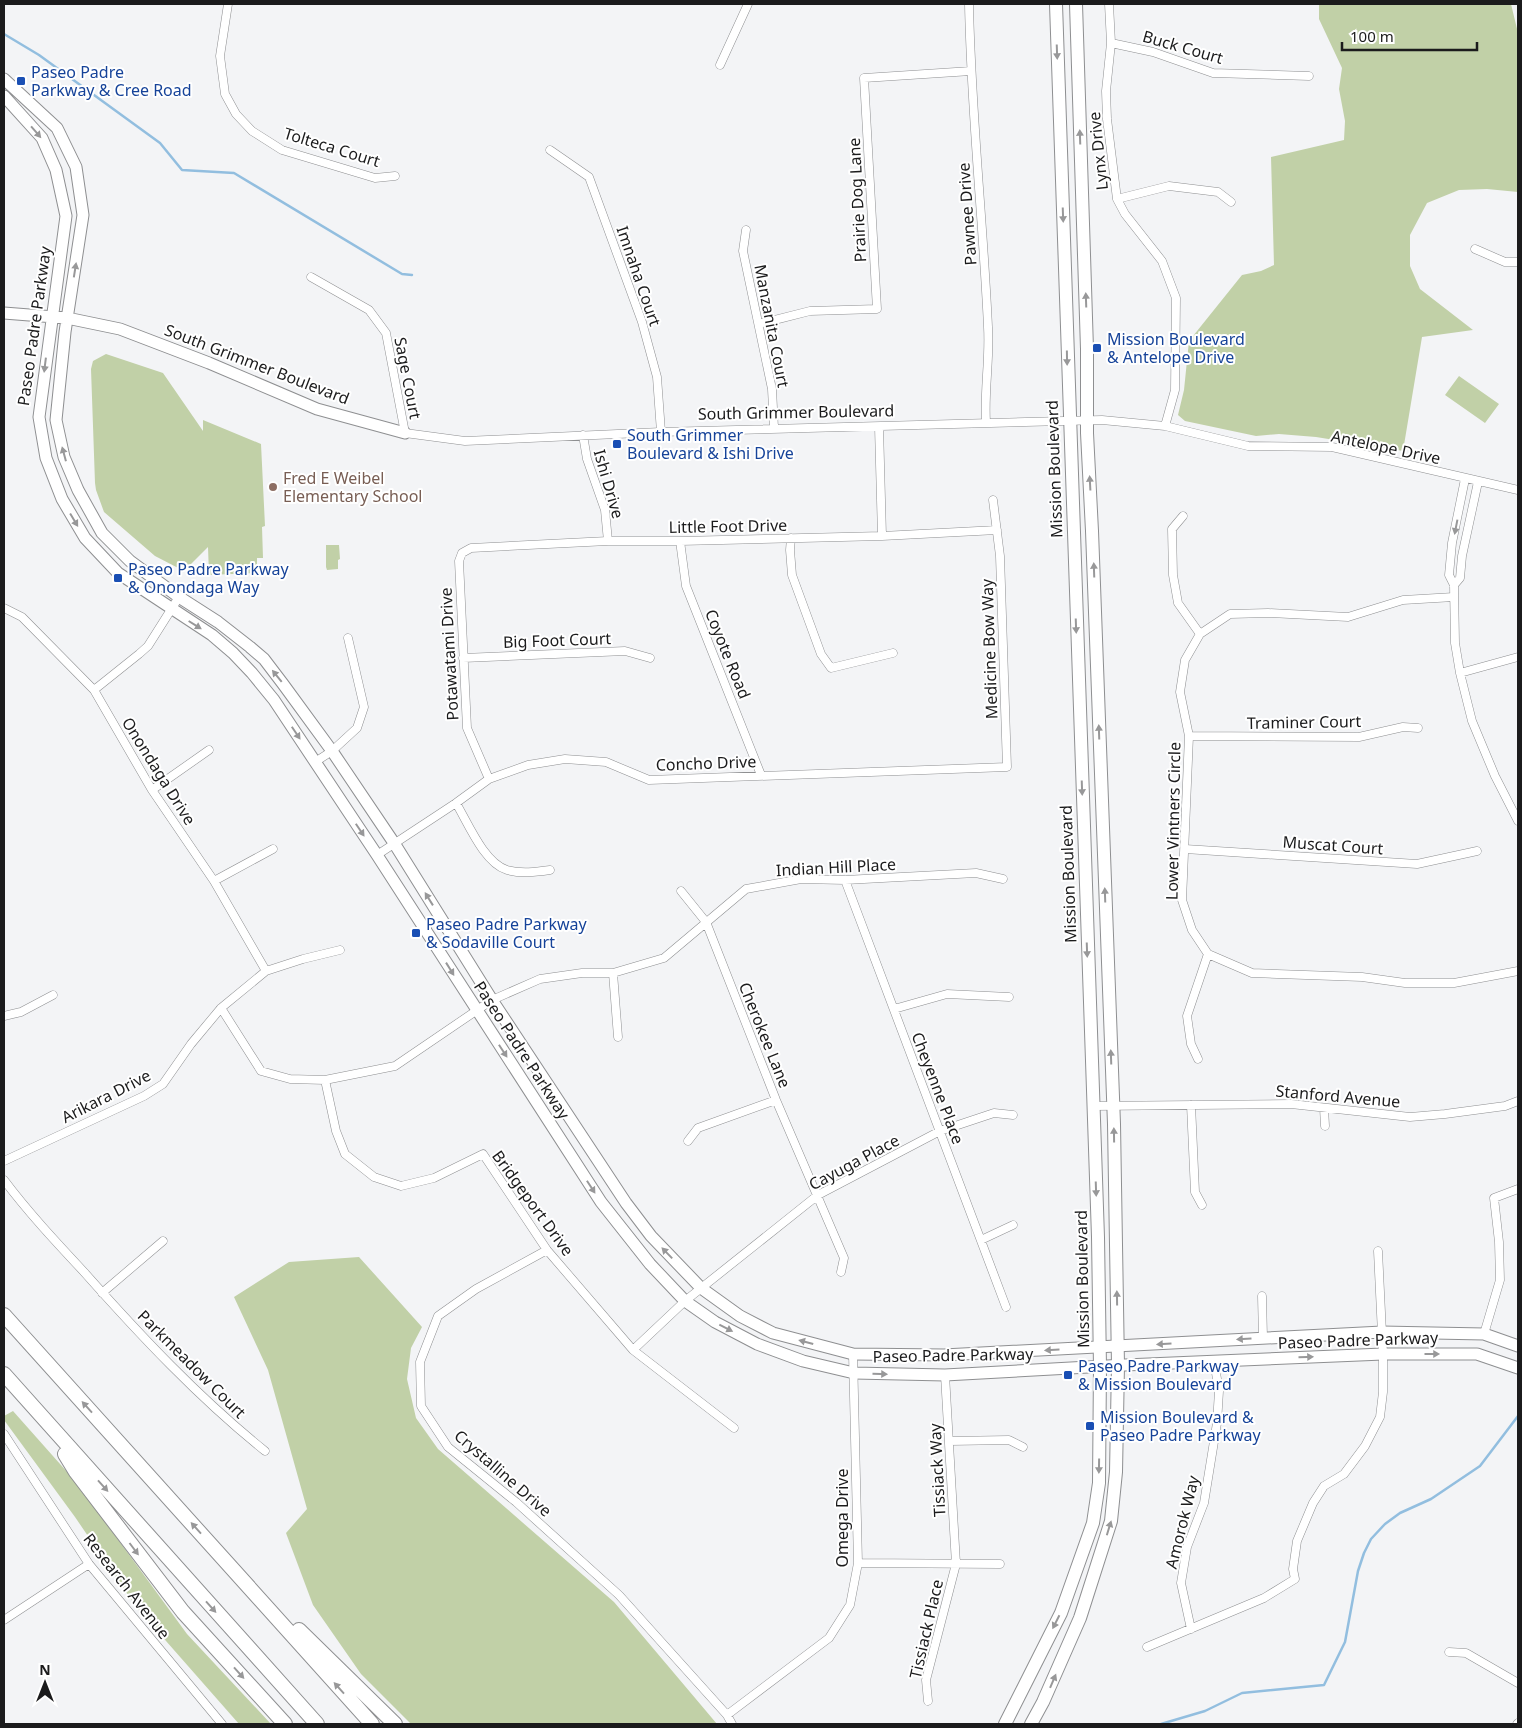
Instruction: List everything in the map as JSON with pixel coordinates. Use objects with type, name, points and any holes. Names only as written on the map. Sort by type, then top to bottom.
[{"type":"highway","points":[[4,1315],[372,1724]]},
{"type":"highway","points":[[4,1374],[58,1437],[317,1724]]},
{"type":"highway","points":[[58,1437],[66,1456],[76,1472],[156,1578],[183,1612],[282,1721]]},
{"type":"highway","points":[[214,1548],[395,1724]]},
{"type":"main road","name":"Mission Boulevard","points":[[1005,1724],[1060,1614],[1093,1523],[1099,1483],[1100,1348],[1093,1106],[1056,4]]},
{"type":"main road","points":[[1031,1724],[1043,1702],[1080,1618],[1111,1521],[1116,1472],[1118,1346],[1113,1106],[1087,421],[1087,339],[1076,4]]},
{"type":"main road","name":"Paseo Padre Parkway","points":[[4,80],[57,128],[76,167],[84,215],[67,318],[56,420],[64,456],[78,490],[102,533],[130,561],[179,597],[218,622],[264,659],[332,750],[394,843],[492,1000],[626,1203],[651,1236],[701,1288],[740,1316],[772,1333],[854,1354],[944,1355],[1382,1332],[1484,1334],[1518,1346]]},
{"type":"main road","name":"Paseo Padre Parkway","points":[[4,96],[42,138],[56,170],[66,216],[39,417],[46,458],[62,499],[85,538],[118,573],[212,636],[233,653],[274,700],[377,855],[601,1202],[650,1264],[685,1301],[715,1322],[757,1344],[803,1361],[854,1373],[945,1375],[1118,1365],[1383,1354],[1477,1354],[1518,1368]]},
{"type":"main road","name":"South Grimmer Boulevard","points":[[4,313],[67,318],[122,330],[209,363],[317,409],[405,433]]},
{"type":"street","name":"Tolteca Court","points":[[228,4],[220,56],[225,94],[236,114],[252,132],[282,150],[375,178],[394,176]]},
{"type":"street","points":[[720,65],[748,4]]},
{"type":"street","name":"Pawnee Drive","points":[[969,4],[970,71],[988,330],[986,422]]},
{"type":"street","name":"Lynx Drive","points":[[1108,4],[1111,43],[1106,91],[1107,119],[1117,199],[1125,214],[1162,261],[1176,298],[1175,390],[1165,426]]},
{"type":"street","name":"Buck Court","points":[[1111,43],[1152,52],[1213,73],[1309,76]]},
{"type":"street","name":"Prairie Dog Lane","points":[[759,324],[810,311],[877,309],[864,78],[970,71]]},
{"type":"street","name":"Imnaha Court","points":[[550,150],[588,177],[642,322],[657,377],[661,432]]},
{"type":"street","points":[[1117,199],[1169,186],[1218,192],[1231,202]]},
{"type":"street","name":"Manzanita Court","points":[[746,230],[744,251],[772,389],[774,428]]},
{"type":"street","points":[[1475,249],[1505,262],[1518,262]]},
{"type":"street","name":"Sage Court","points":[[311,276],[369,310],[386,333],[405,433]]},
{"type":"street","name":"Antelope Drive","points":[[1069,422],[1102,420],[1165,426],[1248,446],[1332,447],[1518,490]]},
{"type":"street","name":"South Grimmer Boulevard","points":[[405,433],[465,441],[774,428],[986,422],[1069,422]]},
{"type":"street","points":[[879,426],[882,536]]},
{"type":"street","name":"Ishi Drive","points":[[583,435],[587,459],[605,510],[608,541]]},
{"type":"street","points":[[1464,479],[1452,543],[1449,575],[1454,585],[1455,643],[1460,673],[1472,721],[1495,776],[1518,821]]},
{"type":"street","points":[[1454,585],[1460,578],[1478,482]]},
{"type":"street","name":"Medicine Bow Way","points":[[993,500],[1000,556],[1007,767]]},
{"type":"street","points":[[1183,516],[1172,530],[1172,575],[1178,603],[1200,634]]},
{"type":"street","name":"Little Foot Drive","points":[[462,553],[471,548],[608,541],[882,536],[997,530]]},
{"type":"street","points":[[791,538],[792,575],[821,654],[831,668],[893,653]]},
{"type":"street","name":"Coyote Road","points":[[680,541],[686,586],[761,775]]},
{"type":"street","name":"Potawatami Drive","points":[[462,553],[459,561],[467,728],[489,779]]},
{"type":"street","points":[[94,690],[148,646],[179,597]]},
{"type":"street","name":"Lower Vintners Circle","points":[[1208,954],[1192,930],[1182,900],[1189,736],[1180,692],[1185,660],[1200,634],[1230,614],[1268,613],[1348,617],[1403,600],[1454,597]]},
{"type":"street","name":"Onondaga Drive","points":[[4,608],[22,617],[94,690],[152,790],[214,881],[266,971]]},
{"type":"street","points":[[315,762],[357,728],[364,708],[348,638]]},
{"type":"street","name":"Big Foot Court","points":[[463,658],[625,651],[650,658]]},
{"type":"street","points":[[1460,673],[1518,657]]},
{"type":"street","name":"Traminer Court","points":[[1189,736],[1359,737],[1403,727],[1418,728]]},
{"type":"street","points":[[152,790],[210,750]]},
{"type":"street","name":"Concho Drive","points":[[377,855],[489,779],[528,764],[565,760],[606,762],[650,780],[1007,767]]},
{"type":"street","points":[[456,803],[484,851],[493,861],[506,869],[525,873],[550,870]]},
{"type":"street","points":[[214,881],[273,849]]},
{"type":"street","name":"Muscat Court","points":[[1185,849],[1417,864],[1477,851]]},
{"type":"street","name":"Indian Hill Place","points":[[221,1008],[261,1071],[290,1079],[325,1080],[395,1066],[492,1000],[540,979],[582,973],[613,973],[664,958],[746,888],[801,879],[845,880],[976,873],[1003,879]]},
{"type":"street","name":"Cheyenne Place","points":[[845,880],[1006,1307]]},
{"type":"street","name":"Cherokee Lane","points":[[680,891],[706,922],[776,1100],[844,1258],[841,1272]]},
{"type":"street","points":[[266,971],[340,950]]},
{"type":"street","points":[[1198,1059],[1191,1044],[1187,1016],[1208,954],[1252,973],[1362,977],[1405,983],[1454,983],[1518,971]]},
{"type":"street","name":"Arikara Drive","points":[[4,1161],[144,1096],[163,1084],[191,1044],[221,1008],[266,971]]},
{"type":"street","points":[[613,973],[618,1037]]},
{"type":"street","points":[[894,1009],[947,994],[1008,996]]},
{"type":"street","points":[[4,1016],[21,1012],[54,995]]},
{"type":"street","name":"Bridgeport Drive","points":[[325,1080],[336,1131],[345,1154],[374,1178],[401,1186],[434,1178],[483,1154],[547,1250],[633,1350],[734,1428]]},
{"type":"street","points":[[688,1141],[698,1128],[776,1100]]},
{"type":"street","name":"Stanford Avenue","points":[[1093,1106],[1291,1104],[1410,1117],[1505,1106],[1518,1101]]},
{"type":"street","points":[[1191,1105],[1195,1192],[1202,1205]]},
{"type":"street","points":[[1324,1108],[1325,1126]]},
{"type":"street","name":"Cayuga Place","points":[[633,1350],[685,1301],[818,1195],[940,1131],[994,1113],[1012,1114]]},
{"type":"street","name":"Parkmeadow Court","points":[[4,1180],[102,1293],[171,1365],[229,1422],[265,1450]]},
{"type":"street","points":[[1484,1334],[1500,1280],[1499,1242],[1494,1198],[1518,1190]]},
{"type":"street","points":[[981,1240],[1012,1224]]},
{"type":"street","points":[[102,1293],[163,1241]]},
{"type":"street","name":"Crystalline Drive","points":[[547,1250],[476,1289],[438,1316],[420,1362],[421,1406],[448,1447],[516,1502],[619,1594],[727,1715],[732,1724]]},
{"type":"street","points":[[1147,1647],[1264,1598],[1295,1578],[1293,1569],[1296,1541],[1313,1503],[1324,1486],[1344,1474],[1365,1446],[1380,1417],[1383,1392],[1383,1354],[1378,1251]]},
{"type":"street","points":[[1262,1296],[1263,1338]]},
{"type":"street","name":"Omega Drive","points":[[727,1715],[829,1638],[850,1605],[858,1563],[854,1354]]},
{"type":"street","name":"Amorok Way","points":[[1191,1629],[1181,1583],[1187,1547],[1204,1503],[1217,1423],[1219,1391],[1214,1361]]},
{"type":"street","name":"Tissiack Way","points":[[945,1375],[956,1564]]},
{"type":"street","name":"Research Avenue","points":[[4,1434],[89,1564],[222,1724]]},
{"type":"street","points":[[950,1441],[1009,1440],[1023,1447]]},
{"type":"street","points":[[858,1563],[1000,1564]]},
{"type":"street","points":[[4,1620],[89,1564]]},
{"type":"street","name":"Tissiack Place","points":[[928,1702],[926,1680],[956,1564]]},
{"type":"street","points":[[1449,1652],[1466,1653],[1518,1683]]},
{"type":"green space","points":[[1319,4],[1511,4],[1518,33],[1518,192],[1487,189],[1459,190],[1427,203],[1410,235],[1410,266],[1420,289],[1473,330],[1422,337],[1403,451],[1316,437],[1279,434],[1256,436],[1185,421],[1178,415],[1184,390],[1189,341],[1242,275],[1261,271],[1274,265],[1271,157],[1344,140],[1345,121],[1339,89],[1342,68],[1319,19]]},
{"type":"green space","points":[[106,354],[163,373],[203,431],[203,420],[261,444],[265,526],[262,527],[263,558],[257,558],[257,573],[209,575],[208,547],[184,571],[155,556],[104,512],[95,483],[91,369],[93,361]]},
{"type":"green space","points":[[1459,376],[1499,404],[1485,423],[1445,395]]},
{"type":"green space","points":[[326,545],[339,545],[340,559],[338,560],[338,569],[327,570]]},
{"type":"green space","points":[[359,1257],[422,1327],[411,1348],[407,1379],[416,1418],[438,1449],[614,1602],[717,1724],[411,1724],[361,1674],[313,1605],[286,1533],[307,1509],[268,1370],[234,1297],[289,1262]]},
{"type":"green space","points":[[13,1411],[76,1482],[187,1634],[271,1724],[239,1724],[137,1608],[75,1517],[4,1420],[4,1416]]},
{"type":"waterway","points":[[4,34],[39,55],[160,143],[182,170],[234,173],[402,274],[412,275]]},
{"type":"waterway","points":[[1161,1724],[1205,1711],[1242,1693],[1324,1685],[1345,1642],[1358,1571],[1371,1539],[1385,1524],[1400,1513],[1431,1499],[1480,1466],[1518,1416]]},
{"type":"place","name":"Paseo Padre Parkway & Cree Road","points":[[21,81]]},
{"type":"place","name":"Mission Boulevard & Antelope Drive","points":[[1097,348]]},
{"type":"place","name":"South Grimmer Boulevard & Ishi Drive","points":[[617,444]]},
{"type":"place","name":"Fred E Weibel Elementary School","points":[[273,487]]},
{"type":"place","name":"Paseo Padre Parkway & Onondaga Way","points":[[118,578]]},
{"type":"place","name":"Paseo Padre Parkway & Sodaville Court","points":[[416,933]]},
{"type":"place","name":"Paseo Padre Parkway & Mission Boulevard","points":[[1068,1375]]},
{"type":"place","name":"Mission Boulevard & Paseo Padre Parkway","points":[[1090,1426]]}]
